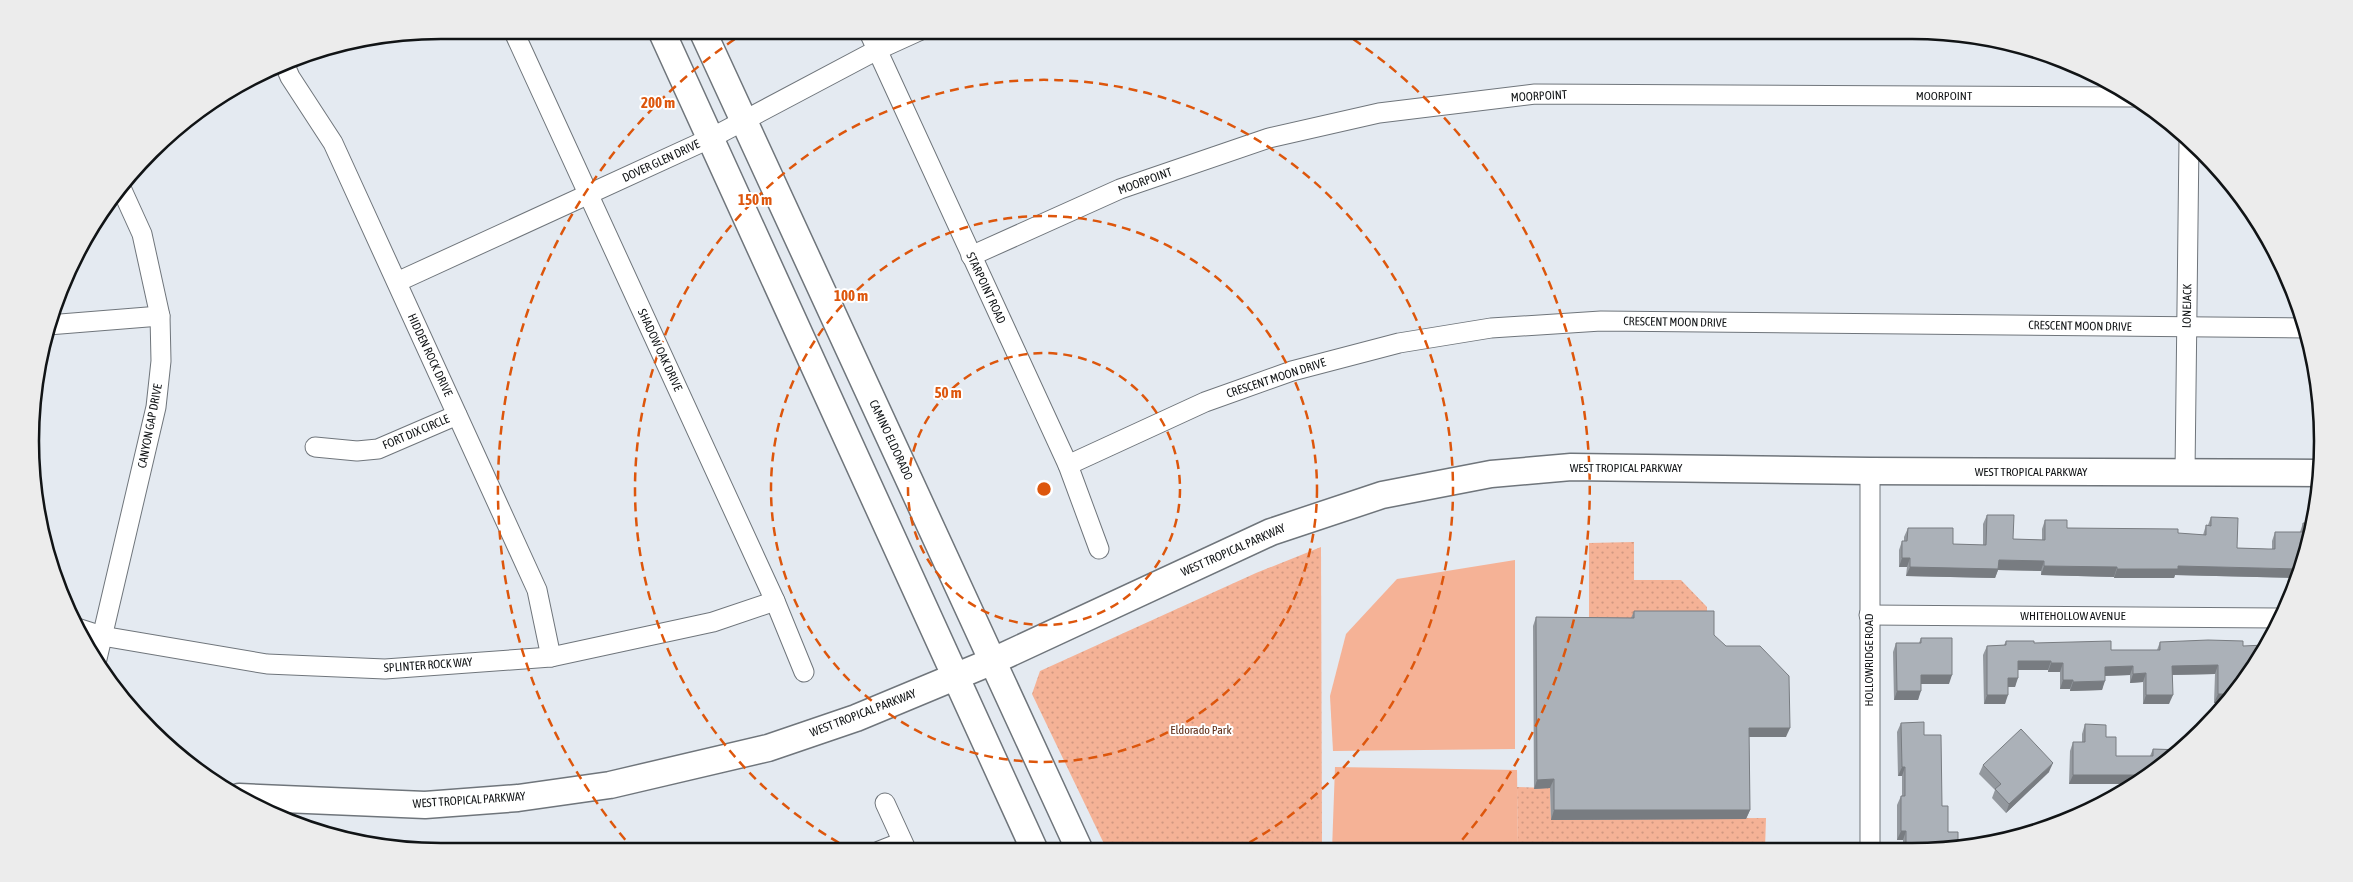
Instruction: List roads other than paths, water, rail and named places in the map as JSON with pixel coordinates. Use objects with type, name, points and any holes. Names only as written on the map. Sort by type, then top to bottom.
[{"type":"main road","points":[[665,39],[1031,843]]},
{"type":"main road","name":"CAMINO ELDORADO","points":[[706,39],[1077,843]]},
{"type":"main road","name":"WEST TROPICAL PARKWAY","points":[[262,801],[425,805],[518,798],[610,785],[768,748],[856,718],[955,677],[1261,536],[1382,495],[1491,474],[1571,467],[1870,471],[2313,473]]},
{"type":"street","name":"SHADOW OAK DRIVE","points":[[517,39],[775,601],[804,672]]},
{"type":"street","name":"STARPOINT ROAD","points":[[872,39],[1068,465],[1099,549]]},
{"type":"street","name":"DOVER GLEN DRIVE","points":[[397,282],[745,122],[877,50],[901,39]]},
{"type":"street","name":"HIDDEN ROCK DRIVE","points":[[287,69],[333,143],[458,414],[537,590],[551,657]]},
{"type":"street","name":"MOORPOINT","points":[[972,256],[1120,189],[1269,138],[1379,113],[1535,94],[2119,97]]},
{"type":"street","name":"LONEJACK","points":[[2185,473],[2188,149]]},
{"type":"street","name":"CANYON GAP DRIVE","points":[[99,651],[156,407],[161,361],[160,316],[142,234],[124,194]]},
{"type":"street","points":[[56,324],[160,316]]},
{"type":"street","name":"CRESCENT MOON DRIVE","points":[[1068,465],[1205,402],[1292,371],[1399,343],[1491,328],[1601,321],[2298,328]]},
{"type":"street","name":"FORT DIX CIRCLE","points":[[315,447],[357,451],[378,449],[458,414]]},
{"type":"street","name":"HOLLOWRIDGE ROAD","points":[[1870,471],[1870,843]]},
{"type":"street","name":"SPLINTER ROCK WAY","points":[[87,631],[102,636],[267,664],[385,669],[551,657],[713,622],[775,601]]},
{"type":"street","name":"WHITEHOLLOW AVENUE","points":[[1869,615],[2273,618]]},
{"type":"street","points":[[885,803],[903,843]]},
{"type":"park label","name":"Eldorado Park","points":[[1201,730]]}]
